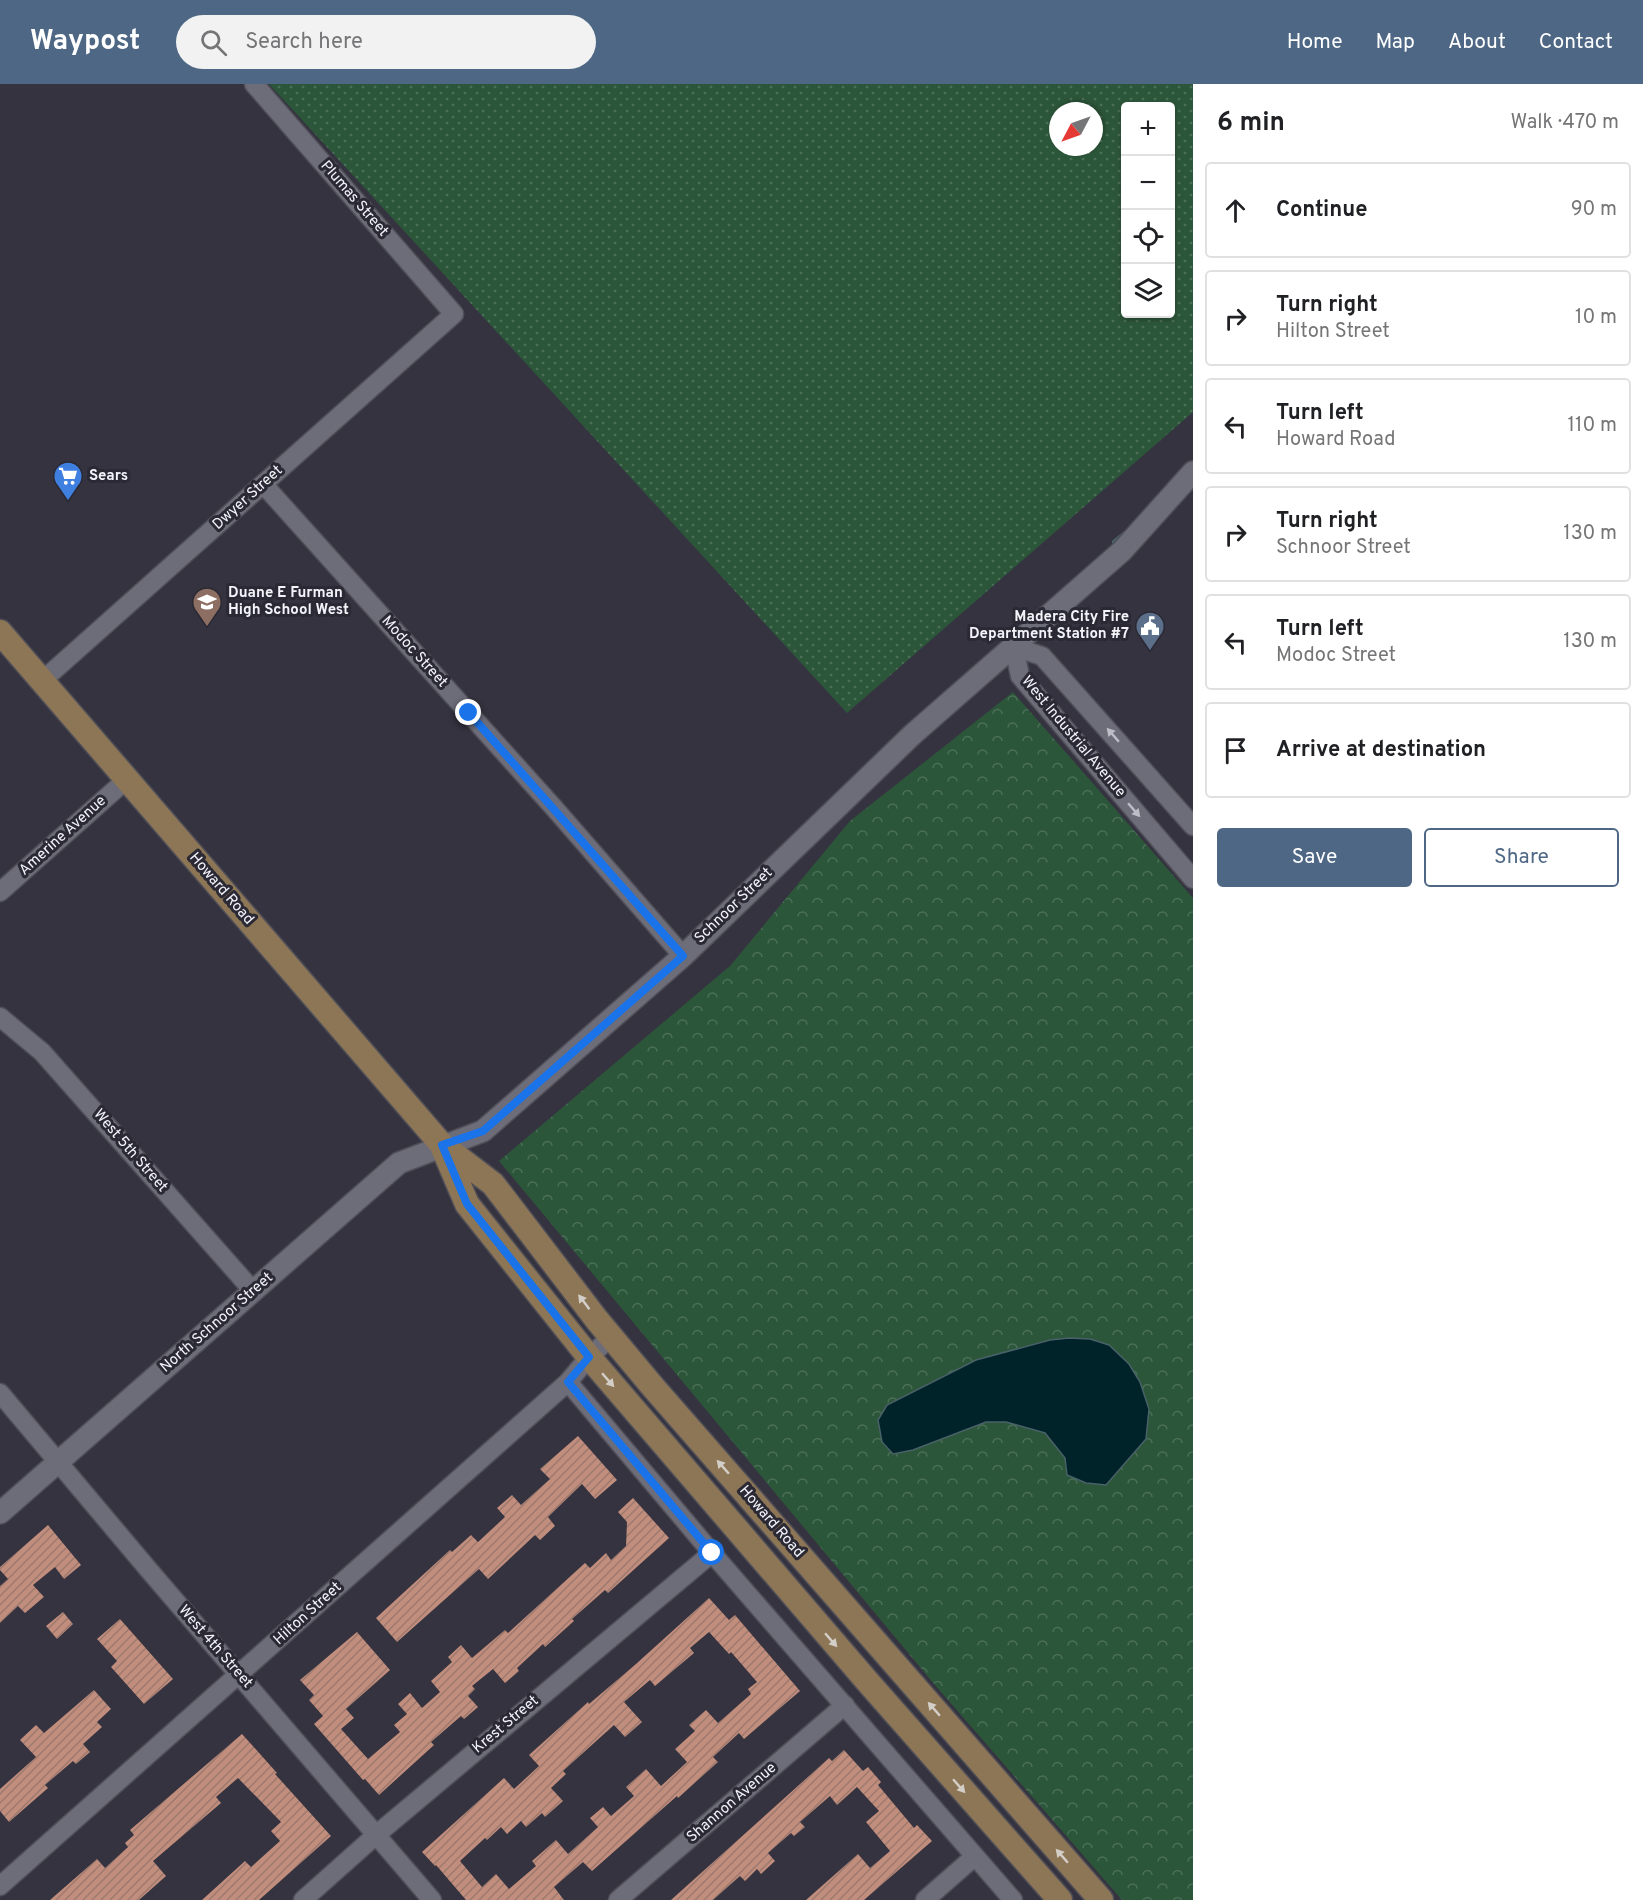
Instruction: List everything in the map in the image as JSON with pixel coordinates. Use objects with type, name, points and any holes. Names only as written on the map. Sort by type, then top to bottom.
[{"type":"main road","name":"Howard Road","points":[[0,632],[442,1145],[493,1184],[611,1337],[1101,1900]]},
{"type":"main road","name":"Howard Road","points":[[442,1145],[467,1204],[589,1357],[758,1555],[1060,1900]]},
{"type":"main road","points":[[758,1555],[796,1577],[818,1601],[833,1612],[848,1611]]},
{"type":"street","name":"Plumas Street","points":[[254,84],[454,314]]},
{"type":"street","name":"Dwyer Street","points":[[42,681],[454,314]]},
{"type":"street","name":"Schnoor Street","points":[[442,1145],[483,1131],[683,956],[912,735],[1122,551],[1193,472]]},
{"type":"street","name":"Modoc Street","points":[[263,484],[555,809],[683,956]]},
{"type":"street","name":"West Industrial Avenue","points":[[1193,826],[1042,656],[1014,647],[1020,676],[1193,879]]},
{"type":"street","name":"Amerine Avenue","points":[[0,892],[126,780]]},
{"type":"street","name":"West 5th Street","points":[[0,1017],[42,1052],[254,1292]]},
{"type":"street","name":"North Schnoor Street","points":[[0,1513],[399,1163],[442,1145]]},
{"type":"street","name":"Hilton Street","points":[[0,1886],[568,1382],[589,1357],[611,1337]]},
{"type":"street","points":[[568,1382],[712,1553],[1013,1900]]},
{"type":"street","name":"West 4th Street","points":[[0,1393],[432,1900]]},
{"type":"street","name":"Krest Street","points":[[303,1900],[376,1835],[712,1553]]},
{"type":"street","name":"Shannon Avenue","points":[[618,1900],[845,1705]]},
{"type":"street","points":[[925,1900],[974,1857]]},
{"type":"green space","points":[[269,84],[1193,84],[1193,412],[847,713]]},
{"type":"green space","points":[[1013,692],[1193,898],[1193,1900],[1122,1900],[934,1684],[499,1161],[730,966],[850,821]]},
{"type":"shaded area","points":[[1090,1339],[1109,1345],[1129,1364],[1140,1382],[1149,1409],[1146,1439],[1106,1485],[1086,1483],[1067,1475],[1065,1458],[1045,1433],[1006,1422],[986,1422],[913,1450],[893,1454],[882,1442],[878,1420],[887,1405],[976,1360],[1050,1340]]},
{"type":"building","points":[[578,1436],[617,1480],[595,1499],[582,1484],[548,1517],[555,1526],[540,1540],[535,1535],[488,1579],[479,1569],[397,1642],[376,1618],[450,1550],[452,1552],[471,1535],[478,1542],[505,1517],[497,1508],[512,1495],[521,1505],[550,1479],[540,1469]]},
{"type":"building","points":[[633,1498],[669,1538],[608,1593],[605,1590],[572,1619],[574,1621],[545,1647],[543,1644],[517,1668],[519,1671],[505,1683],[493,1669],[472,1686],[475,1689],[468,1696],[478,1707],[464,1719],[461,1716],[431,1742],[434,1745],[379,1795],[314,1724],[323,1716],[309,1700],[314,1695],[300,1680],[357,1632],[390,1670],[346,1709],[354,1718],[341,1729],[368,1759],[400,1732],[394,1725],[407,1714],[398,1704],[410,1693],[422,1708],[440,1692],[431,1681],[452,1662],[448,1657],[461,1645],[472,1658],[505,1630],[508,1633],[585,1563],[590,1568],[606,1553],[611,1560],[626,1546],[627,1522],[618,1512]]},
{"type":"building","points":[[48,1525],[81,1565],[64,1579],[55,1567],[33,1585],[44,1597],[25,1613],[18,1606],[0,1623],[0,1586],[8,1579],[0,1567]]},
{"type":"building","points":[[709,1598],[729,1620],[735,1615],[800,1691],[744,1739],[739,1733],[713,1757],[718,1762],[592,1871],[583,1862],[554,1887],[564,1900],[466,1900],[422,1852],[504,1778],[514,1789],[539,1766],[529,1755],[588,1702],[589,1704]],"holes":[[[709,1632],[729,1654],[731,1652],[757,1682],[748,1689],[751,1694],[718,1723],[706,1710],[689,1725],[695,1731],[675,1749],[687,1762],[661,1786],[646,1769],[626,1787],[634,1796],[611,1816],[603,1807],[590,1818],[598,1827],[568,1854],[556,1840],[532,1861],[536,1866],[509,1889],[496,1874],[482,1887],[460,1861],[501,1827],[507,1834],[521,1821],[526,1827],[542,1813],[545,1817],[563,1801],[551,1788],[566,1774],[563,1771],[614,1725],[625,1737],[642,1722],[624,1702],[650,1680],[655,1686],[694,1653],[690,1648]]]},
{"type":"building","points":[[63,1612],[73,1624],[57,1639],[46,1626]]},
{"type":"building","points":[[120,1619],[173,1679],[144,1704],[111,1667],[117,1661],[97,1639]]},
{"type":"building","points":[[94,1690],[111,1709],[97,1722],[102,1727],[83,1744],[90,1752],[76,1764],[73,1761],[45,1785],[48,1788],[9,1822],[0,1811],[0,1789],[36,1757],[20,1740],[36,1725],[44,1733]]},
{"type":"building","points":[[242,1734],[331,1836],[259,1900],[202,1900],[245,1861],[251,1867],[280,1841],[271,1831],[281,1822],[238,1778],[216,1797],[221,1803],[153,1861],[166,1876],[139,1900],[50,1900],[97,1859],[105,1868],[128,1847],[125,1843],[134,1835],[130,1830]]},
{"type":"building","points":[[844,1750],[863,1771],[868,1767],[881,1782],[878,1785],[914,1828],[917,1825],[932,1841],[864,1900],[806,1900],[858,1854],[870,1868],[890,1851],[866,1822],[879,1811],[857,1787],[837,1805],[830,1796],[800,1822],[805,1827],[794,1836],[791,1833],[768,1853],[775,1861],[761,1874],[757,1869],[745,1881],[740,1876],[713,1900],[671,1900],[829,1758],[832,1761]]},
{"type":"waterway","points":[[1114,542],[1124,534]]},
{"type":"place","name":"Sears","points":[[68,502]]},
{"type":"place","name":"Duane E Furman High School West","points":[[207,628]]},
{"type":"place","name":"Madera City Fire Department Station #7","points":[[1150,652]]},
{"type":"route","points":[[469,713],[683,956],[483,1131],[442,1145],[467,1204],[589,1357],[568,1382],[712,1553]]}]
